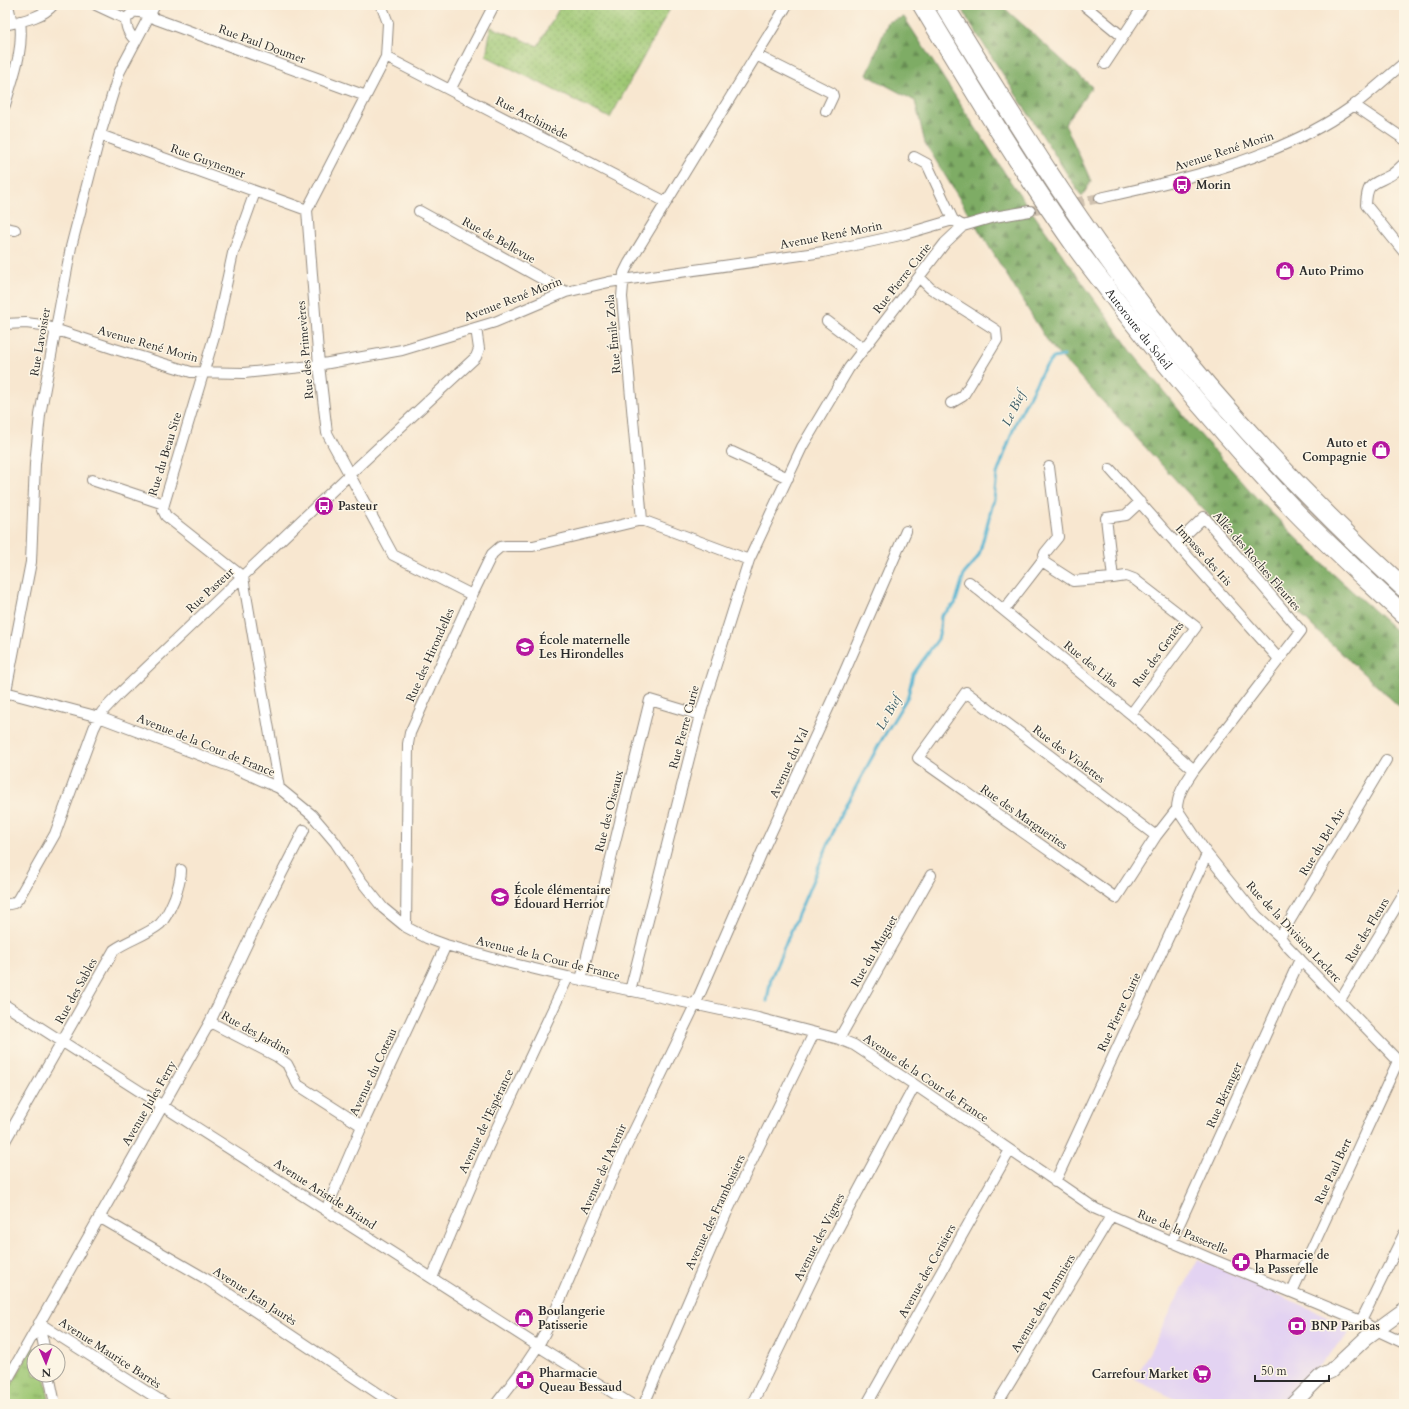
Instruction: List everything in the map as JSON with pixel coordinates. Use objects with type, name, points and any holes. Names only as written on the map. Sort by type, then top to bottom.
[{"type":"highway","name":"Autoroute du Soleil","points":[[922,5],[1034,187],[1079,252],[1135,326],[1236,446],[1297,513],[1404,615]]},
{"type":"highway","name":"Autoroute du Soleil","points":[[944,5],[1051,176],[1149,314],[1258,442],[1314,501],[1404,588]]},
{"type":"main road","points":[[1294,1404],[1322,1375],[1331,1371],[1376,1330],[1404,1310]]},
{"type":"main road","points":[[1305,1404],[1328,1381],[1331,1371]]},
{"type":"street","points":[[5,105],[21,49],[22,33],[12,23],[8,5]]},
{"type":"street","points":[[12,23],[41,14],[53,5]]},
{"type":"street","points":[[96,5],[126,19]]},
{"type":"street","name":"Rue Lavoisier","points":[[5,693],[31,562],[35,464],[40,415],[71,247],[100,135],[119,74],[155,5]]},
{"type":"street","points":[[307,210],[386,57],[388,23],[380,5]]},
{"type":"street","points":[[450,90],[494,5]]},
{"type":"street","name":"Rue Émile Zola","points":[[642,520],[622,297],[625,279],[624,273],[786,5]]},
{"type":"street","points":[[1084,5],[1123,37]]},
{"type":"street","points":[[1105,64],[1144,5]]},
{"type":"street","points":[[136,40],[129,34],[126,27],[126,19],[133,12],[140,12],[150,15]]},
{"type":"street","name":"Rue Paul Doumer","points":[[150,15],[156,19],[366,96]]},
{"type":"street","points":[[756,55],[829,90],[833,96],[826,111]]},
{"type":"street","name":"Rue Archimède","points":[[386,57],[666,202]]},
{"type":"street","name":"Avenue René Morin","points":[[1100,198],[1169,182],[1224,167],[1273,150],[1312,130],[1354,105],[1404,63]]},
{"type":"street","points":[[1354,105],[1404,139]]},
{"type":"street","name":"Rue Guynemer","points":[[100,135],[307,210]]},
{"type":"street","points":[[914,158],[927,164],[953,220],[963,226],[994,217],[1030,211]]},
{"type":"street","points":[[1404,164],[1391,175],[1372,183],[1368,188],[1366,205],[1404,252]]},
{"type":"street","name":"Rue du Beau Site","points":[[243,577],[166,516],[164,504],[217,327],[233,252],[255,192]]},
{"type":"street","name":"Rue des Primevères","points":[[307,210],[318,365],[327,433],[393,555],[472,595]]},
{"type":"street","name":"Rue de Bellevue","points":[[419,211],[566,292]]},
{"type":"street","name":"Avenue René Morin","points":[[5,324],[26,323],[42,325],[191,372],[244,374],[318,365],[402,350],[495,322],[566,292],[625,279],[823,252],[905,234],[953,220]]},
{"type":"street","name":"Rue Pierre Curie","points":[[630,991],[700,715],[749,560],[802,447],[849,368],[945,243],[963,226]]},
{"type":"street","points":[[5,228],[16,230]]},
{"type":"street","points":[[919,277],[930,288],[996,330],[997,340],[963,396],[951,403]]},
{"type":"street","points":[[827,321],[864,349]]},
{"type":"street","name":"Rue Pasteur","points":[[5,906],[14,903],[18,899],[55,834],[99,717],[119,694],[350,474],[476,357],[479,349],[476,328]]},
{"type":"street","points":[[732,452],[788,478]]},
{"type":"street","points":[[1004,610],[1042,561],[1045,553],[1058,537],[1049,467]]},
{"type":"street","name":"Impasse des Iris","points":[[1110,469],[1279,659]]},
{"type":"street","points":[[92,480],[164,504]]},
{"type":"street","points":[[1113,578],[1106,518],[1126,515],[1140,502]]},
{"type":"street","name":"Allée des Roches Fleuries","points":[[1176,544],[1204,517],[1301,631],[1279,659]]},
{"type":"street","points":[[642,520],[749,560]]},
{"type":"street","name":"Rue des Hirondelles","points":[[406,926],[408,744],[410,733],[492,554],[500,548],[506,546],[533,546],[642,520]]},
{"type":"street","name":"Avenue du Val","points":[[695,1005],[906,532]]},
{"type":"street","name":"Rue des Genêts","points":[[1042,561],[1073,581],[1126,576],[1134,579],[1196,627],[1131,714]]},
{"type":"street","points":[[243,577],[279,788]]},
{"type":"street","name":"Rue des Lilas","points":[[969,582],[1131,714],[1194,770]]},
{"type":"street","points":[[1156,836],[1177,809],[1177,800],[1182,788],[1194,770],[1279,659]]},
{"type":"street","name":"Rue des Marguerites","points":[[966,692],[918,758],[1116,898],[1156,836]]},
{"type":"street","name":"Rue des Violettes","points":[[966,692],[1156,836]]},
{"type":"street","name":"Avenue de la Cour de France","points":[[5,693],[99,717],[234,768],[279,788],[312,815],[335,842],[376,902],[389,914],[427,938],[484,956],[568,978],[758,1018],[839,1039],[854,1045],[915,1085],[1055,1182],[1096,1209],[1112,1216]]},
{"type":"street","name":"Rue des Oiseaux","points":[[581,980],[650,700],[700,715]]},
{"type":"street","name":"Rue du Bel Air","points":[[1280,937],[1386,760]]},
{"type":"street","name":"Rue de la Division Leclerc","points":[[1177,809],[1207,854],[1257,916],[1280,937],[1401,1064]]},
{"type":"street","name":"Avenue Jules Ferry","points":[[5,1384],[210,1022],[264,908],[304,830]]},
{"type":"street","name":"Rue Pierre Curie","points":[[1055,1182],[1207,854]]},
{"type":"street","name":"Rue des Sables","points":[[5,1141],[63,1042],[114,950],[152,929],[166,916],[181,881],[180,870]]},
{"type":"street","name":"Rue du Muguet","points":[[839,1039],[932,875]]},
{"type":"street","name":"Rue des Fleurs","points":[[1340,1000],[1404,894]]},
{"type":"street","name":"Avenue du Coteau","points":[[326,1210],[362,1126],[446,945]]},
{"type":"street","name":"Rue Béranger","points":[[1171,1242],[1300,959]]},
{"type":"street","name":"Avenue de l'Espérance","points":[[432,1278],[486,1151],[568,978]]},
{"type":"street","name":"Avenue Aristide Briand","points":[[5,1005],[631,1404]]},
{"type":"street","name":"Avenue de l'Avenir","points":[[496,1404],[520,1373],[538,1346],[555,1312],[617,1166],[695,1005]]},
{"type":"street","name":"Rue des Jardins","points":[[210,1022],[276,1056],[287,1064],[298,1085],[362,1126]]},
{"type":"street","name":"Avenue des Framboisiers","points":[[644,1404],[726,1214],[814,1033]]},
{"type":"street","name":"Rue Paul Bert","points":[[1292,1292],[1401,1064]]},
{"type":"street","name":"Avenue des Vignes","points":[[752,1404],[825,1253],[915,1085]]},
{"type":"street","name":"Avenue des Cerisiers","points":[[868,1404],[1010,1150]]},
{"type":"street","name":"Avenue Jean Jaurès","points":[[99,1216],[208,1280],[394,1404]]},
{"type":"street","name":"Rue de la Passerelle","points":[[1112,1216],[1361,1321],[1404,1343]]},
{"type":"street","name":"Avenue des Pommiers","points":[[997,1404],[1112,1216]]},
{"type":"street","points":[[1361,1321],[1404,1234]]},
{"type":"street","points":[[39,1323],[43,1343]]},
{"type":"street","name":"Avenue Maurice Barrès","points":[[39,1323],[166,1404]]},
{"type":"street","points":[[51,1383],[55,1404]]},
{"type":"shaded area","points":[[1198,1259],[1345,1324],[1349,1335],[1281,1404],[1186,1404],[1135,1380]]},
{"type":"green space","points":[[561,5],[672,5],[610,118],[486,56],[491,27],[538,46]]},
{"type":"green space","points":[[961,5],[1001,5],[1092,87],[1065,124],[1091,181],[1082,197],[968,20]]},
{"type":"green space","points":[[904,17],[1010,181],[1134,355],[1187,420],[1255,496],[1332,573],[1404,638],[1404,711],[1311,625],[1050,345],[925,143],[915,101],[867,75],[888,22]]},
{"type":"green space","points":[[26,1359],[26,1383],[46,1383],[50,1404],[5,1404],[5,1397]]},
{"type":"waterway","name":"Le Bief","points":[[767,1001],[771,978],[841,814],[881,741],[908,696],[913,674],[938,639],[941,616],[955,604],[964,574],[979,555],[994,499],[997,474],[1016,422],[1043,370],[1053,358],[1064,356]]},
{"type":"tunnel","points":[[1030,211],[1100,198]]},
{"type":"place","name":"Morin","points":[[1182,185]]},
{"type":"place","name":"Auto Primo","points":[[1285,271]]},
{"type":"place","name":"Auto et Compagnie","points":[[1381,450]]},
{"type":"place","name":"Pasteur","points":[[324,506]]},
{"type":"place","name":"École maternelle Les Hirondelles","points":[[525,647]]},
{"type":"place","name":"École élémentaire Édouard Herriot","points":[[500,897]]},
{"type":"place","name":"Pharmacie de la Passerelle","points":[[1241,1262]]},
{"type":"place","name":"Boulangerie Patisserie","points":[[524,1318]]},
{"type":"place","name":"BNP Paribas","points":[[1297,1326]]},
{"type":"place","name":"Carrefour Market","points":[[1202,1374]]},
{"type":"place","name":"Pharmacie Queau Bessaud","points":[[525,1380]]}]
